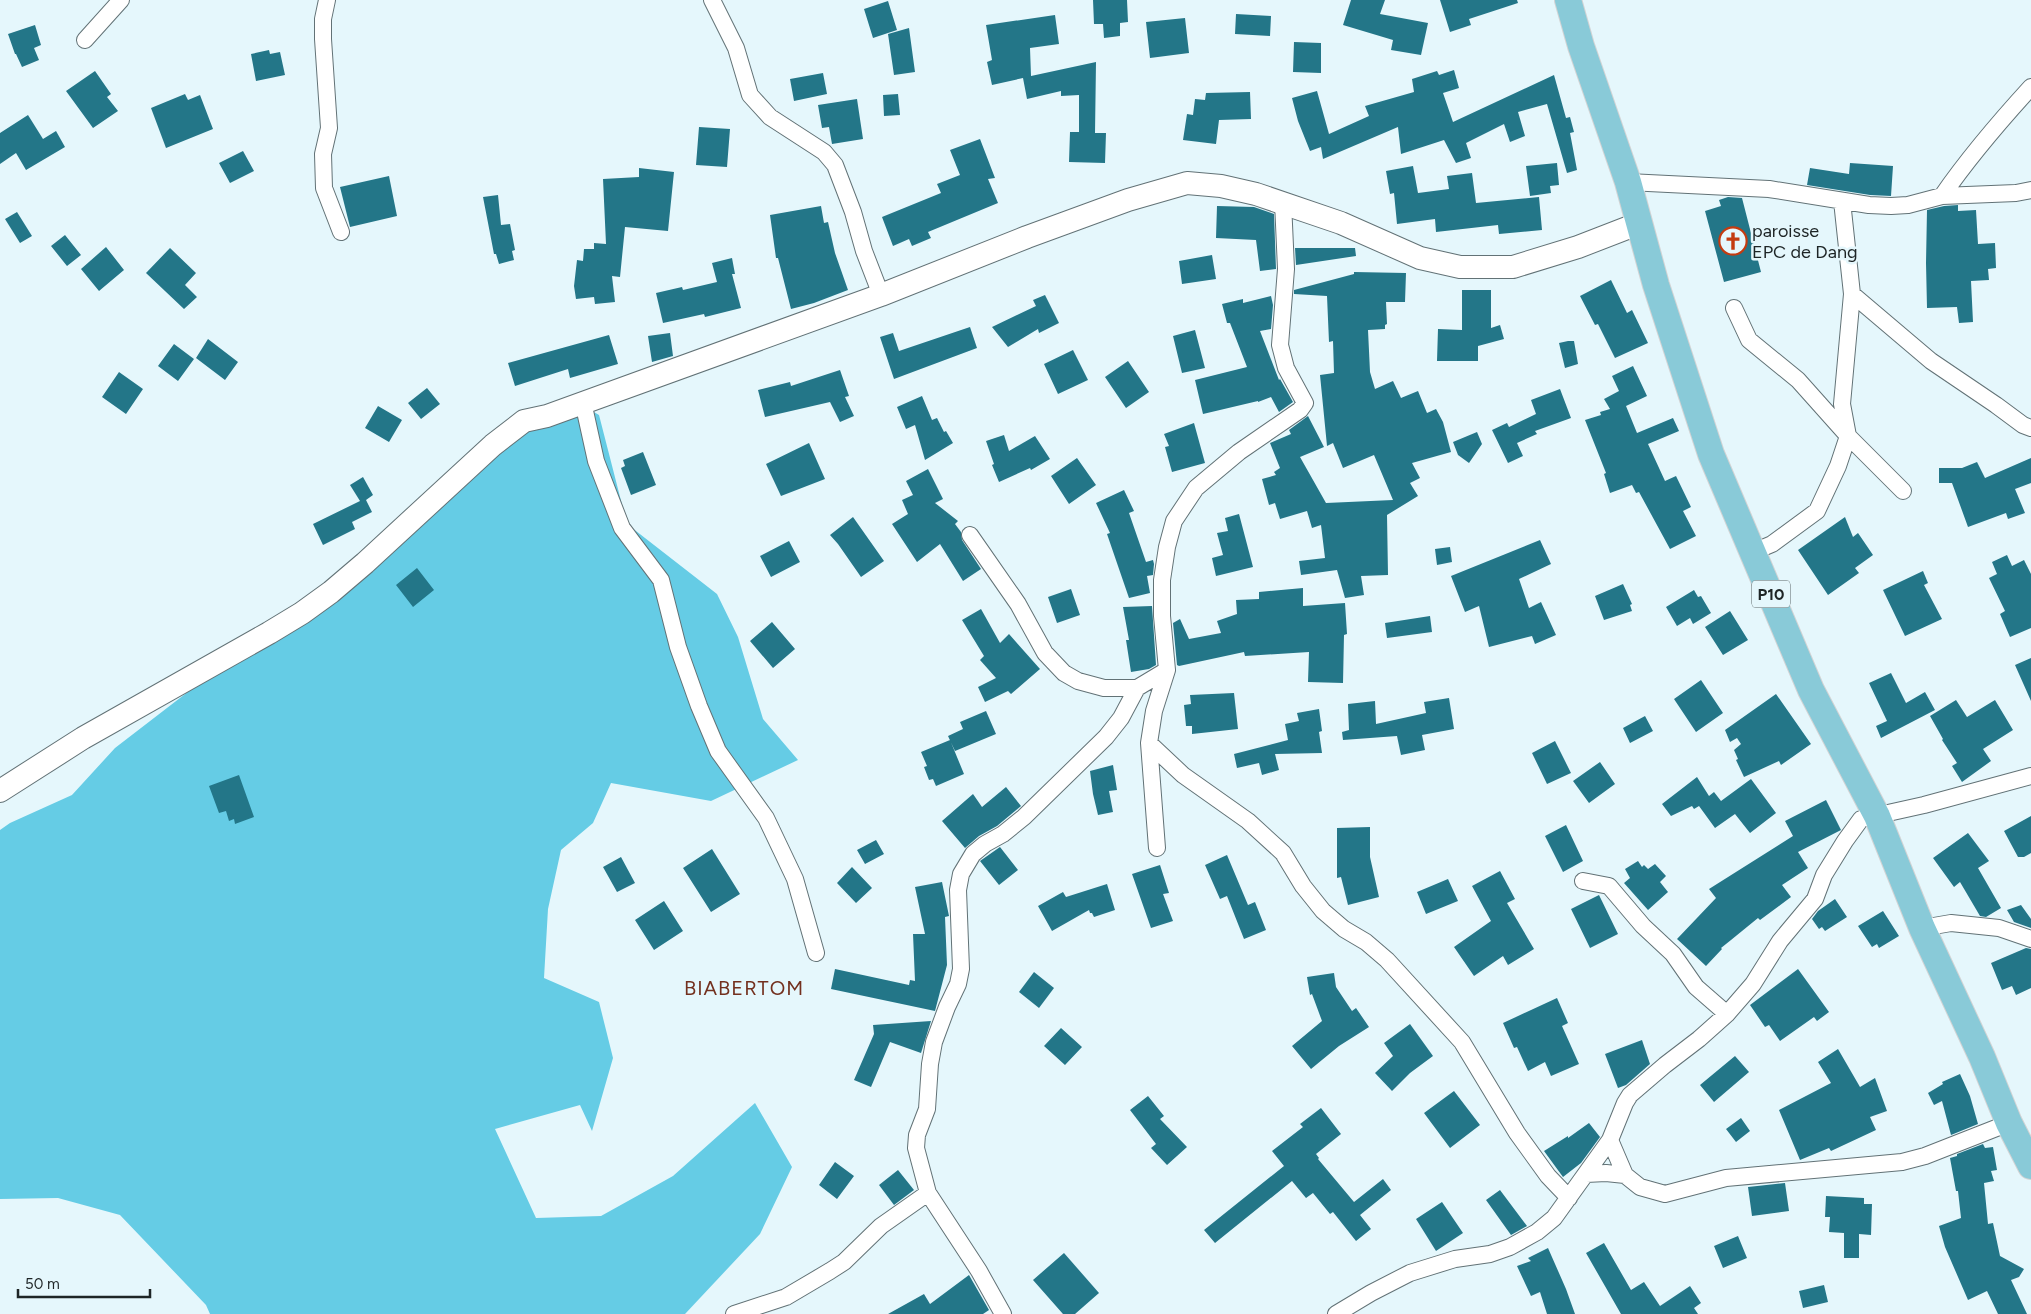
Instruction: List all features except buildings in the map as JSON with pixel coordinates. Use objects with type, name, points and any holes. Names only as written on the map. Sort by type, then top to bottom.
[{"type":"main road","name":"P10","points":[[1568,0],[1581,46],[1628,182],[1656,285],[1711,454],[1811,690],[1877,816],[1922,928],[1982,1057],[2009,1123],[2031,1166]]},
{"type":"street","points":[[85,40],[121,0]]},
{"type":"street","points":[[327,0],[323,19],[322,39],[329,128],[323,154],[324,188],[341,232]]},
{"type":"street","points":[[712,0],[736,48],[750,95],[770,117],[824,152],[835,165],[881,295]]},
{"type":"street","points":[[1942,196],[1965,163],[1995,126],[2031,87]]},
{"type":"street","points":[[1628,182],[1769,189],[1842,201],[1892,206],[1908,205],[1942,196],[2016,193],[2031,190]]},
{"type":"street","points":[[0,792],[83,738],[269,633],[332,592],[493,445],[524,421],[547,416],[881,295],[1027,237],[1128,200],[1187,183],[1221,186],[1283,202],[1340,223],[1420,258],[1460,267],[1513,267],[1578,247],[1640,223]]},
{"type":"street","points":[[1753,552],[1772,544],[1817,511],[1838,466],[1848,436],[1842,404],[1852,294],[1842,201]]},
{"type":"street","points":[[1157,848],[1149,744],[1154,711],[1166,670],[1162,616],[1162,580],[1167,547],[1174,521],[1196,488],[1239,452],[1300,410],[1305,404],[1286,368],[1280,345],[1286,269],[1283,202]]},
{"type":"street","points":[[1852,294],[1931,362],[2023,425],[2031,428]]},
{"type":"street","points":[[1734,308],[1748,340],[1798,380],[1848,436],[1903,491]]},
{"type":"street","points":[[583,402],[596,462],[622,528],[661,580],[678,647],[699,706],[718,751],[766,818],[795,879],[816,953]]},
{"type":"street","points":[[970,535],[1018,604],[1045,653],[1064,673],[1078,681],[1104,688],[1137,688]]},
{"type":"street","points":[[1003,1314],[979,1271],[928,1193],[916,1148],[916,1135],[926,1109],[934,1042],[947,1006],[958,984],[961,969],[958,890],[965,865],[973,854],[984,844],[1004,834],[1024,817],[1106,737],[1121,718],[1137,688],[1166,670]]},
{"type":"street","points":[[1149,744],[1177,770],[1248,821],[1283,853],[1303,886],[1323,911],[1344,929],[1366,942],[1386,960],[1462,1042],[1517,1134],[1548,1176],[1569,1198]]},
{"type":"street","points":[[1336,1314],[1365,1296],[1410,1273],[1455,1259],[1490,1254],[1510,1247],[1536,1232],[1554,1218],[1610,1140],[1624,1102],[1630,1095],[1699,1039],[1726,1014],[1753,984],[1780,941],[1815,899],[1824,875],[1861,819],[1924,805],[2031,776]]},
{"type":"street","points":[[1582,881],[1609,886],[1643,926],[1673,954],[1696,987],[1726,1014]]},
{"type":"street","points":[[1922,928],[1952,924],[1998,928],[2031,939]]},
{"type":"street","points":[[1610,1140],[1625,1175],[1640,1187],[1666,1194],[1726,1178],[1902,1162],[1925,1156],[2009,1123]]},
{"type":"street","points":[[1586,1174],[1606,1172],[1625,1175]]},
{"type":"street","points":[[734,1314],[786,1297],[837,1267],[881,1226],[928,1193]]},
{"type":"shaded area","points":[[570,398],[599,415],[627,524],[717,594],[738,637],[763,719],[798,760],[711,801],[611,783],[593,823],[561,850],[548,909],[544,978],[599,1002],[613,1058],[592,1131],[580,1105],[495,1129],[536,1218],[601,1216],[673,1176],[755,1103],[792,1167],[760,1234],[685,1314],[210,1314],[206,1305],[120,1215],[58,1198],[0,1199],[0,830],[10,823],[72,795],[115,748]]},
{"type":"place","name":"paroisse EPC de Dang","points":[[1733,241]]},
{"type":"district","name":"BIABERTOM","points":[[744,988]]}]
